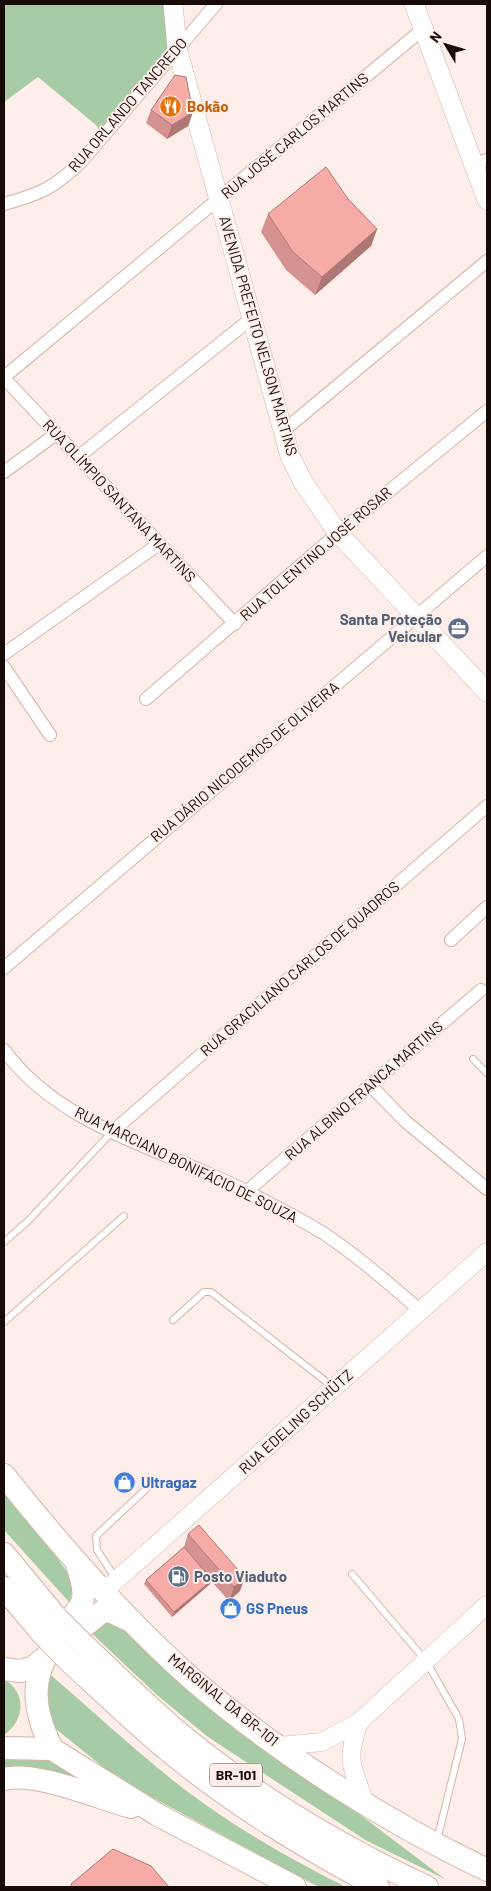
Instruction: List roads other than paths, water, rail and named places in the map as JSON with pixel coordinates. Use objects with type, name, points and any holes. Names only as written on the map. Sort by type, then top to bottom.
[{"type":"highway","name":"MARGINAL DA BR-101","points":[[4,1475],[76,1564],[111,1586],[132,1622],[194,1680],[280,1746],[366,1805],[487,1870]]},
{"type":"highway","name":"BR-101","points":[[4,1554],[49,1625]]},
{"type":"highway","points":[[4,1657],[22,1657],[35,1650],[77,1612],[84,1594],[76,1564]]},
{"type":"highway","name":"BR-101","points":[[4,1588],[49,1625],[172,1754],[260,1818],[378,1887]]},
{"type":"highway","points":[[4,1669],[25,1671],[45,1659],[103,1611],[112,1612],[132,1622]]},
{"type":"highway","name":"BR-101","points":[[76,1653],[240,1778],[310,1825],[418,1883]]},
{"type":"highway","points":[[45,1659],[36,1683],[36,1700],[39,1718],[52,1749]]},
{"type":"highway","points":[[4,1748],[52,1749],[158,1815],[295,1887]]},
{"type":"highway","points":[[4,1779],[28,1778],[158,1815]]},
{"type":"highway","points":[[418,1883],[442,1887]]},
{"type":"main road","name":"AVENIDA PREFEITO NELSON MARTINS","points":[[173,4],[176,48],[220,199],[290,456],[303,482],[338,533],[487,692]]},
{"type":"main road","points":[[414,4],[481,162],[487,200]]},
{"type":"main road","name":"RUA EDELING SCHÜTZ","points":[[111,1586],[487,1252]]},
{"type":"main road","points":[[280,1746],[322,1742],[359,1722],[487,1605]]},
{"type":"main road","points":[[359,1722],[351,1746],[351,1763],[366,1805]]},
{"type":"street","name":"RUA ORLANDO TANCREDO","points":[[4,204],[47,190],[64,179],[81,162],[176,48],[216,4]]},
{"type":"street","name":"RUA JOSÉ CARLOS MARTINS","points":[[4,377],[423,29]]},
{"type":"street","points":[[282,432],[487,260]]},
{"type":"street","points":[[78,457],[252,318]]},
{"type":"street","name":"RUA OLÍMPIO SANTANA MARTINS","points":[[4,377],[235,624]]},
{"type":"street","name":"RUA TOLENTINO JOSÉ ROSAR","points":[[146,699],[338,533],[487,411]]},
{"type":"street","points":[[4,472],[56,434]]},
{"type":"street","points":[[4,654],[159,544]]},
{"type":"street","name":"RUA DÁRIO NICODEMOS DE OLIVEIRA","points":[[4,968],[487,556]]},
{"type":"street","points":[[4,667],[50,735]]},
{"type":"street","name":"RUA GRACILIANO CARLOS DE QUADROS","points":[[112,1132],[487,806]]},
{"type":"street","points":[[451,940],[487,907]]},
{"type":"street","name":"RUA ALBINO FRANCA MARTINS","points":[[246,1192],[480,990]]},
{"type":"street","name":"RUA MARCIANO BONIFÁCIO DE SOUZA","points":[[4,1050],[13,1063],[38,1086],[112,1132],[246,1192],[322,1232],[421,1311]]},
{"type":"street","points":[[370,1085],[406,1121],[487,1189]]},
{"type":"lane","points":[[473,1059],[487,1073]]},
{"type":"lane","points":[[4,1242],[28,1221],[112,1132]]},
{"type":"lane","points":[[4,1322],[124,1216]]},
{"type":"lane","points":[[173,1320],[204,1292],[211,1292],[334,1388]]},
{"type":"lane","points":[[111,1586],[97,1550],[96,1536],[146,1489]]},
{"type":"lane","points":[[352,1574],[426,1661],[459,1719],[462,1739],[436,1844]]},
{"type":"place","name":"Bokão","points":[[171,107]]},
{"type":"place","name":"Santa Proteção Veicular","points":[[458,629]]},
{"type":"place","name":"Ultragaz","points":[[125,1483]]},
{"type":"place","name":"Posto Viaduto","points":[[178,1577]]},
{"type":"place","name":"GS Pneus","points":[[230,1609]]}]
